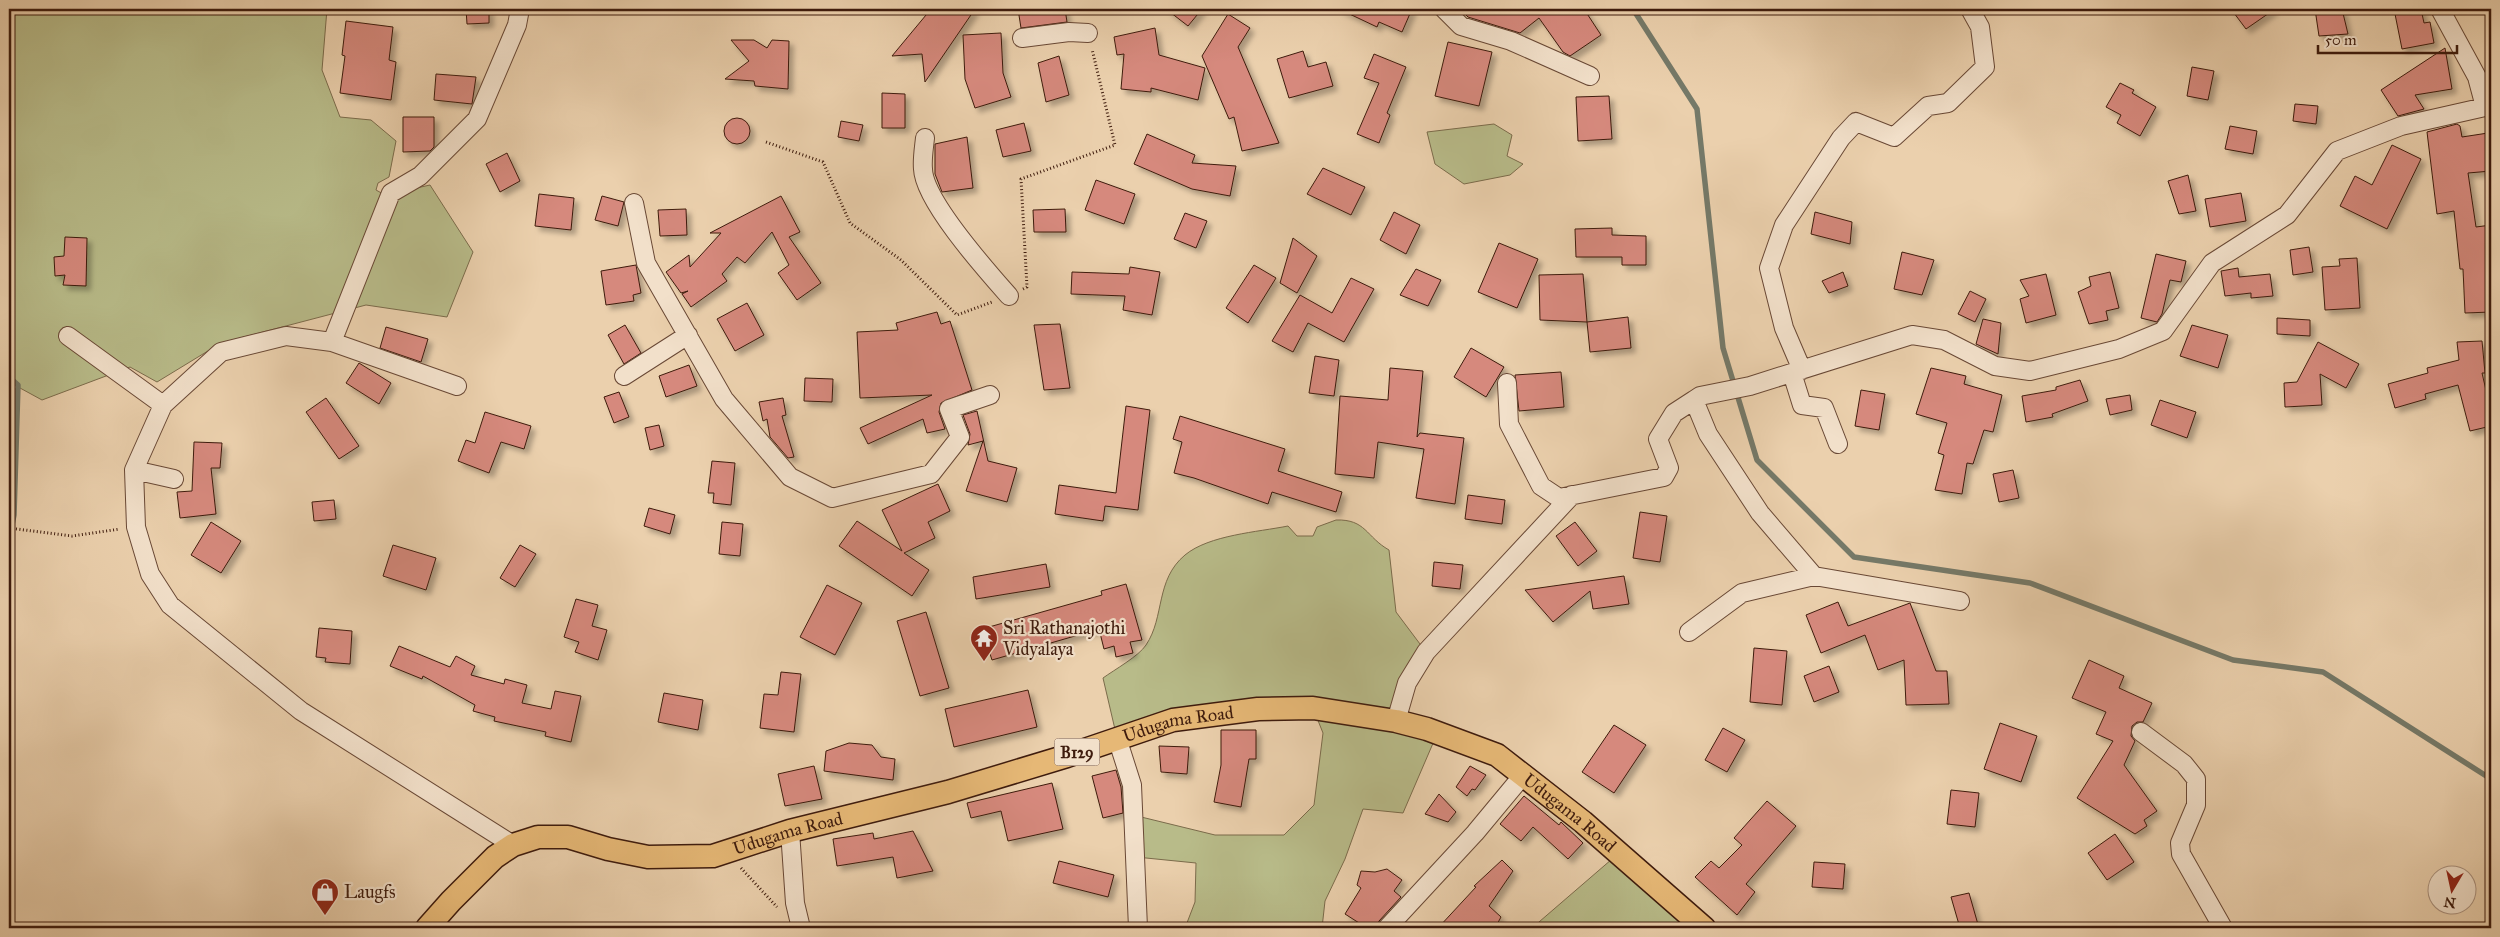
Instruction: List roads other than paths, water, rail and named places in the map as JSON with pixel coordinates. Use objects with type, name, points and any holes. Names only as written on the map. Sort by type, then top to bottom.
[{"type":"main road","name":"Udugama Road","points":[[428,928],[482,868],[514,845],[538,837],[568,837],[608,849],[648,856],[696,857],[727,852],[790,831],[948,792],[1067,756],[1173,720],[1258,709],[1314,708],[1396,720],[1427,729],[1497,756],[1524,774],[1590,828],[1704,928]]},
{"type":"street","points":[[332,342],[391,193],[420,176],[477,119],[517,25],[520,9]]},
{"type":"street","points":[[1444,9],[1461,26],[1511,41],[1590,76]]},
{"type":"street","points":[[1838,444],[1824,408],[1802,405],[1797,372],[1769,268],[1784,225],[1841,138],[1856,122],[1894,137],[1928,106],[1948,103],[1985,67],[1980,27],[1970,9]]},
{"type":"street","points":[[1507,383],[1509,424],[1542,486],[1559,498],[1664,477],[1669,468],[1658,439],[1674,413],[1697,398],[1750,386],[1912,335],[1944,340],[1995,366],[2030,371],[2119,349],[2163,331],[2212,263],[2287,215],[2337,151],[2401,126],[2488,104],[2476,76],[2440,9]]},
{"type":"street","points":[[1022,38],[1069,32],[1088,33]]},
{"type":"street","points":[[925,138],[922,170],[932,197],[985,270],[1009,296]]},
{"type":"street","points":[[634,203],[646,262],[724,399],[790,477],[832,498],[931,474],[960,437],[950,409],[990,395]]},
{"type":"street","points":[[624,376],[688,335]]},
{"type":"street","points":[[68,336],[163,405]]},
{"type":"street","points":[[457,386],[332,342],[286,336],[222,352],[163,405],[134,470],[136,527],[150,574],[170,606],[301,711],[514,845]]},
{"type":"street","points":[[1697,398],[1708,434],[1760,513],[1814,576]]},
{"type":"street","points":[[134,470],[174,479]]},
{"type":"street","points":[[1396,720],[1407,683],[1426,652],[1572,495]]},
{"type":"street","points":[[1689,632],[1742,593],[1814,576],[1960,601]]},
{"type":"street","points":[[2141,732],[2184,764],[2196,779],[2196,805],[2180,842],[2181,854],[2223,928]]},
{"type":"street","points":[[1117,738],[1132,785],[1138,928]]},
{"type":"street","points":[[1387,928],[1475,833],[1524,774]]},
{"type":"street","points":[[790,831],[795,903],[801,928]]},
{"type":"waterway","points":[[1633,9],[1697,109],[1723,348],[1757,460],[1854,557],[2030,583],[2233,660],[2323,672],[2491,779]]},
{"type":"waterway","points":[[9,377],[18,385],[14,515],[10,535],[9,581]]},
{"type":"waterway","points":[[9,387],[13,390],[10,524]]},
{"type":"place","name":"Sri Rathanajothi Vidyalaya","points":[[984,662]]},
{"type":"place","name":"Laugfs","points":[[325,916]]}]
